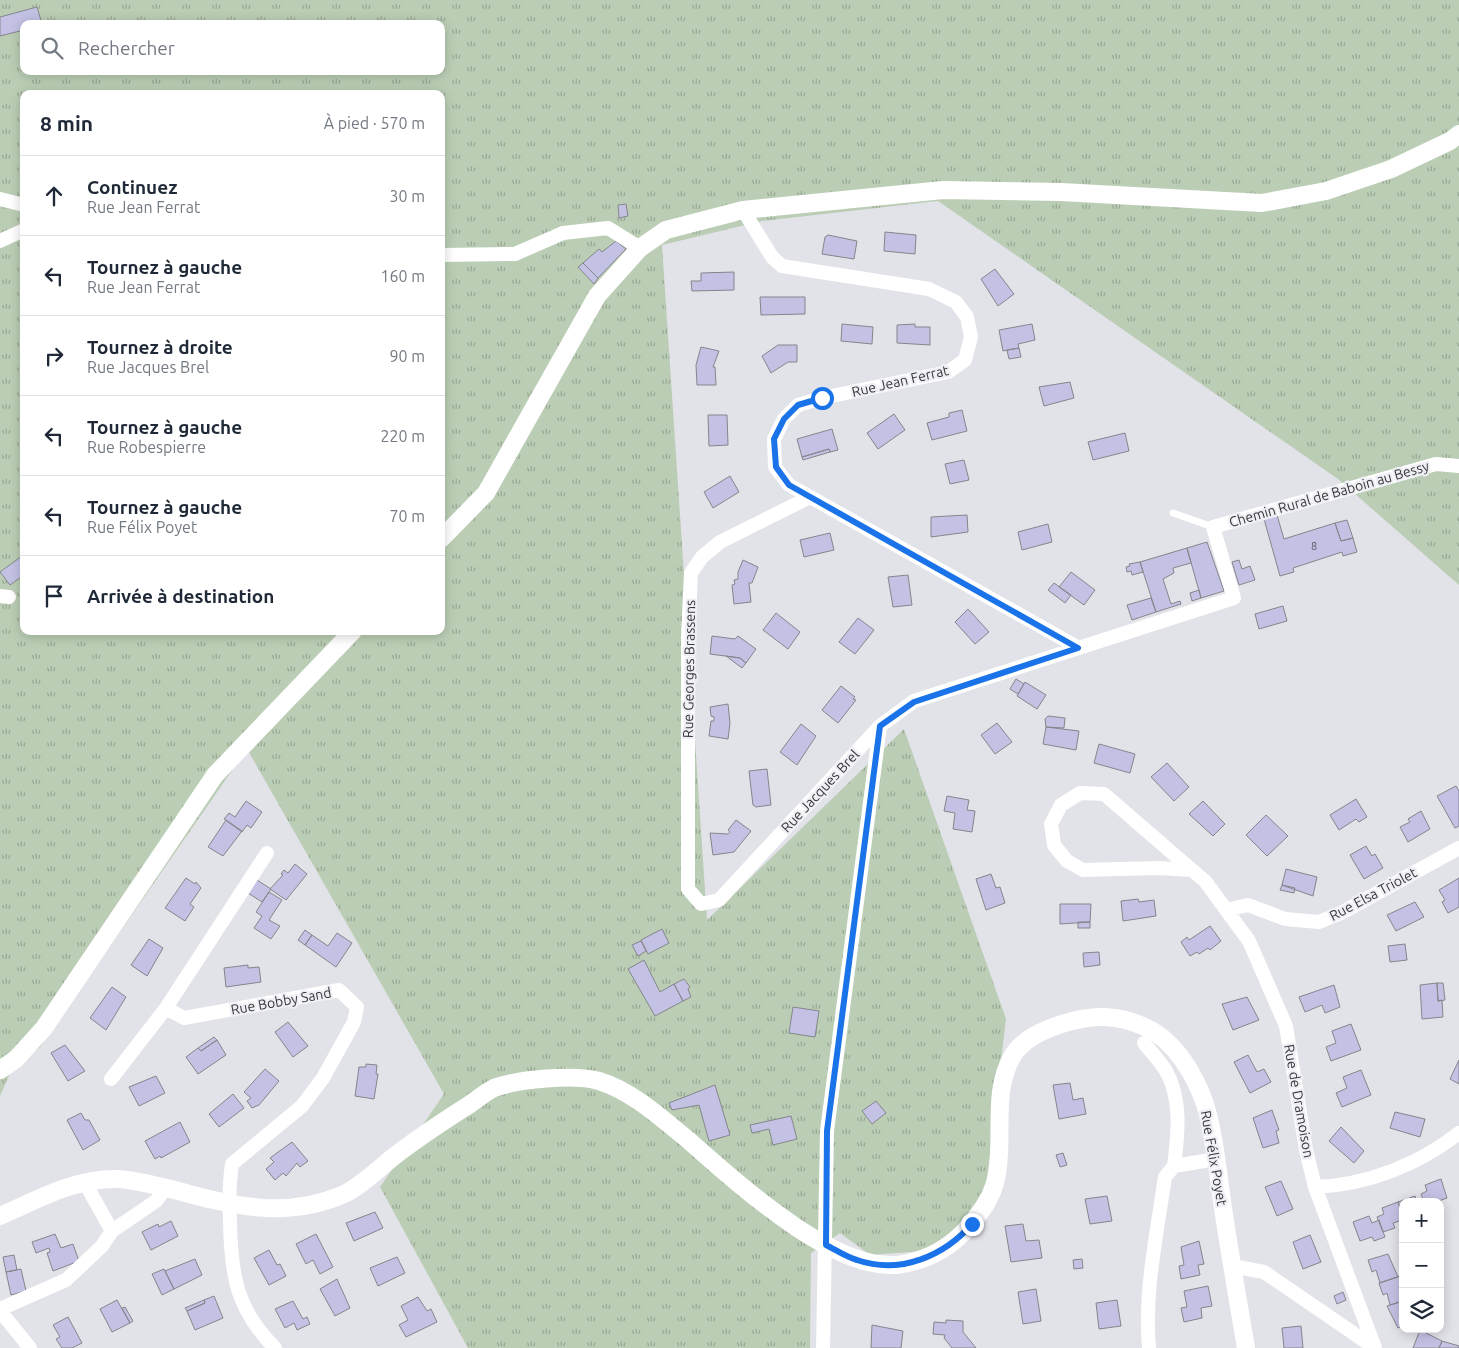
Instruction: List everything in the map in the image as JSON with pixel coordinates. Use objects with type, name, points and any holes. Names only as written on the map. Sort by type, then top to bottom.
[{"type":"street","points":[[445,535],[486,493],[597,296],[640,248],[666,230],[743,210],[943,190],[1061,192],[1262,203],[1326,192],[1391,169],[1450,142],[1459,134]]},
{"type":"street","points":[[0,199],[20,204]]},
{"type":"street","name":"Rue Jean Ferrat","points":[[743,210],[772,257],[782,266],[929,289],[956,302],[967,317],[971,337],[965,360],[948,372],[822,398],[798,405],[784,419],[774,439],[776,467],[789,485],[1078,648]]},
{"type":"street","points":[[445,255],[515,254],[563,233],[608,228],[640,248]]},
{"type":"street","points":[[0,241],[20,232]]},
{"type":"street","name":"Chemin Rural de Baboin au Bessy","points":[[1234,598],[1213,527],[1436,464],[1459,466]]},
{"type":"street","name":"Rue Georges Brassens","points":[[701,904],[688,889],[688,637],[691,573],[702,557],[720,542],[810,496]]},
{"type":"street","name":"Rue Jacques Brel","points":[[701,904],[719,900],[880,726],[914,702],[1234,598]]},
{"type":"street","points":[[0,1070],[16,1059],[44,1028],[215,774],[349,635]]},
{"type":"street","points":[[823,1348],[827,1131],[880,726]]},
{"type":"street","name":"Rue de Dramoison","points":[[1192,870],[1158,868],[1083,870],[1067,861],[1054,845],[1051,824],[1061,805],[1080,793],[1104,794],[1192,870],[1205,882],[1249,941],[1286,1026],[1306,1150],[1315,1187],[1375,1348]]},
{"type":"street","name":"Rue Elsa Triolet","points":[[1226,910],[1248,905],[1285,919],[1319,922],[1341,913],[1459,848]]},
{"type":"street","points":[[110,1079],[166,1008],[267,853]]},
{"type":"street","name":"Rue Bobby Sand","points":[[166,1008],[184,1018],[339,990],[357,1007],[354,1022],[323,1078],[302,1106],[232,1164],[228,1193],[230,1204]]},
{"type":"street","name":"Rue Félix Poyet","points":[[0,1216],[71,1186],[85,1182],[121,1179],[230,1204],[273,1210],[314,1204],[346,1194],[421,1136],[494,1088],[565,1076],[600,1081],[647,1106],[730,1176],[810,1236],[857,1260],[874,1264],[898,1265],[922,1260],[940,1252],[958,1240],[986,1206],[995,1182],[1000,1154],[1000,1098],[1013,1055],[1038,1032],[1082,1017],[1112,1016],[1150,1029],[1174,1048],[1189,1069],[1204,1102],[1216,1159],[1246,1348]]},
{"type":"street","points":[[1144,1043],[1166,1071],[1176,1098],[1177,1137],[1153,1262],[1147,1325],[1149,1348]]},
{"type":"street","points":[[1315,1187],[1347,1185],[1404,1167],[1459,1133]]},
{"type":"street","points":[[1170,1172],[1216,1159]]},
{"type":"street","points":[[85,1182],[112,1230]]},
{"type":"street","points":[[30,1348],[0,1310],[66,1280],[102,1246],[112,1230],[156,1201],[166,1188]]},
{"type":"street","points":[[230,1204],[231,1263],[238,1293],[257,1330],[275,1348]]},
{"type":"street","points":[[1232,1266],[1264,1272],[1375,1348]]},
{"type":"lane","points":[[1173,512],[1213,527]]},
{"type":"green space","points":[[0,0],[1459,0],[1459,585],[1338,479],[938,201],[762,221],[662,245],[707,920],[904,729],[1006,1019],[985,1196],[962,1224],[925,1251],[870,1255],[840,1233],[811,1253],[810,1348],[468,1348],[380,1187],[444,1094],[247,749],[40,1047],[10,1073],[0,1096]]},
{"type":"building","points":[[37,7],[41,20],[20,20],[20,31],[0,36],[0,17]]},
{"type":"building","points":[[626,204],[628,216],[619,218],[618,205]]},
{"type":"building","points":[[885,232],[916,235],[915,254],[884,251]]},
{"type":"building","points":[[828,235],[857,241],[854,259],[822,254],[825,237]]},
{"type":"building","points":[[616,241],[626,249],[598,278],[583,263],[599,249],[602,252]]},
{"type":"building","points":[[583,263],[598,278],[594,284],[578,267]]},
{"type":"building","points":[[995,269],[1014,294],[998,306],[981,279]]},
{"type":"building","points":[[734,272],[734,290],[692,291],[691,281],[701,281],[701,273]]},
{"type":"building","points":[[760,297],[805,297],[805,314],[761,315]]},
{"type":"building","points":[[842,324],[873,327],[872,344],[841,341]]},
{"type":"building","points":[[915,324],[915,327],[930,327],[930,345],[897,343],[897,325]]},
{"type":"building","points":[[1032,324],[1035,340],[1018,344],[1019,348],[1003,351],[999,330]]},
{"type":"building","points":[[778,345],[797,345],[797,362],[788,362],[771,373],[762,356]]},
{"type":"building","points":[[701,347],[719,351],[713,367],[715,367],[716,385],[697,385],[696,365]]},
{"type":"building","points":[[1019,348],[1021,357],[1009,359],[1007,350]]},
{"type":"building","points":[[1070,382],[1074,398],[1044,406],[1039,387]]},
{"type":"building","points":[[962,410],[967,431],[932,440],[927,423],[949,417],[949,413]]},
{"type":"building","points":[[894,414],[905,430],[878,449],[867,433]]},
{"type":"building","points":[[708,415],[727,415],[728,445],[709,446]]},
{"type":"building","points":[[832,429],[838,450],[830,452],[829,449],[802,457],[797,439]]},
{"type":"building","points":[[1125,433],[1129,451],[1093,460],[1088,442]]},
{"type":"building","points":[[829,449],[830,452],[803,460],[802,457]]},
{"type":"building","points":[[964,460],[969,480],[950,484],[945,464]]},
{"type":"building","points":[[730,476],[739,492],[713,508],[704,492]]},
{"type":"building","points":[[967,515],[968,532],[931,537],[931,517]]},
{"type":"building","points":[[1277,515],[1284,539],[1335,523],[1341,541],[1353,538],[1357,552],[1343,556],[1342,552],[1293,568],[1294,572],[1280,576],[1264,519]]},
{"type":"building","points":[[1347,520],[1353,538],[1341,541],[1335,523]]},
{"type":"building","points":[[1048,524],[1052,542],[1022,550],[1018,532]]},
{"type":"building","points":[[830,533],[834,550],[804,557],[800,540]]},
{"type":"building","points":[[1207,542],[1224,591],[1201,598],[1187,548]]},
{"type":"building","points":[[1187,548],[1191,563],[1173,568],[1174,573],[1163,579],[1171,604],[1180,601],[1181,604],[1156,612],[1140,562]]},
{"type":"building","points":[[20,557],[20,578],[10,585],[0,572]]},
{"type":"building","points":[[743,560],[758,567],[752,583],[749,583],[751,602],[734,604],[732,585],[735,584],[734,580],[738,579],[738,572]]},
{"type":"building","points":[[1239,560],[1242,569],[1250,566],[1255,580],[1239,585],[1232,562]]},
{"type":"building","points":[[1140,562],[1143,572],[1132,575],[1131,571],[1127,572],[1126,567],[1130,566],[1129,564]]},
{"type":"building","points":[[1071,572],[1095,590],[1084,605],[1059,587]]},
{"type":"building","points":[[908,575],[912,605],[893,607],[888,577]]},
{"type":"building","points":[[1054,583],[1071,595],[1065,603],[1048,590]]},
{"type":"building","points":[[1199,590],[1201,598],[1192,601],[1190,593]]},
{"type":"building","points":[[1151,598],[1156,612],[1132,620],[1127,605]]},
{"type":"building","points":[[1283,606],[1287,621],[1259,629],[1255,614]]},
{"type":"building","points":[[968,609],[989,632],[975,644],[955,622]]},
{"type":"building","points":[[776,613],[800,632],[788,649],[763,630]]},
{"type":"building","points":[[858,618],[874,630],[855,654],[839,642]]},
{"type":"building","points":[[712,636],[735,639],[738,636],[756,649],[746,663],[740,658],[710,654]]},
{"type":"building","points":[[726,656],[740,658],[746,663],[742,668]]},
{"type":"building","points":[[1016,679],[1024,684],[1018,694],[1010,689]]},
{"type":"building","points":[[1025,682],[1046,695],[1037,709],[1017,696]]},
{"type":"building","points":[[841,686],[855,697],[853,699],[856,700],[838,723],[822,710]]},
{"type":"building","points":[[728,704],[730,723],[728,739],[709,736],[711,721],[714,721],[714,717],[711,716],[710,707]]},
{"type":"building","points":[[1048,716],[1065,718],[1064,728],[1046,727],[1045,719]]},
{"type":"building","points":[[997,723],[1012,742],[995,754],[981,735]]},
{"type":"building","points":[[801,724],[816,736],[797,765],[780,752]]},
{"type":"building","points":[[1046,727],[1079,731],[1076,750],[1043,744]]},
{"type":"building","points":[[1099,744],[1135,754],[1130,773],[1094,763]]},
{"type":"building","points":[[1167,763],[1189,787],[1174,801],[1151,777]]},
{"type":"building","points":[[767,769],[771,805],[756,807],[753,805],[749,771]]},
{"type":"building","points":[[1456,786],[1459,791],[1459,826],[1455,828],[1437,796]]},
{"type":"building","points":[[947,796],[969,800],[967,810],[975,811],[972,832],[953,829],[955,813],[944,811]]},
{"type":"building","points":[[1356,799],[1367,817],[1359,822],[1356,819],[1339,830],[1330,815]]},
{"type":"building","points":[[246,801],[262,812],[251,828],[247,825],[242,832],[224,819],[229,813],[235,817]]},
{"type":"building","points":[[1203,801],[1225,824],[1213,836],[1189,814]]},
{"type":"building","points":[[1421,811],[1430,829],[1408,842],[1400,827],[1410,822],[1408,819]]},
{"type":"building","points":[[1266,815],[1288,836],[1267,856],[1246,835]]},
{"type":"building","points":[[226,820],[242,831],[223,856],[208,847]]},
{"type":"building","points":[[736,820],[751,831],[734,852],[713,855],[710,833],[728,834],[730,832],[728,830]]},
{"type":"building","points":[[1366,846],[1372,856],[1375,854],[1383,868],[1364,879],[1350,855]]},
{"type":"building","points":[[295,864],[307,874],[286,900],[270,889],[283,875],[281,874],[284,870],[288,873]]},
{"type":"building","points":[[1286,869],[1317,877],[1313,896],[1282,885]]},
{"type":"building","points":[[991,874],[996,888],[1000,887],[1005,903],[986,910],[976,879]]},
{"type":"building","points":[[186,878],[195,884],[196,882],[201,888],[190,904],[194,907],[185,921],[165,908]]},
{"type":"building","points":[[1459,878],[1459,907],[1448,913],[1442,902],[1445,900],[1439,890]]},
{"type":"building","points":[[257,880],[271,889],[262,902],[248,893]]},
{"type":"building","points":[[1282,885],[1295,888],[1294,893],[1280,890]]},
{"type":"building","points":[[269,892],[282,900],[269,920],[280,926],[271,939],[254,928],[262,916],[256,912]]},
{"type":"building","points":[[1138,899],[1139,902],[1154,900],[1156,916],[1123,921],[1121,901]]},
{"type":"building","points":[[1415,902],[1424,917],[1396,931],[1387,915]]},
{"type":"building","points":[[1060,904],[1091,904],[1090,922],[1060,924]]},
{"type":"building","points":[[1078,922],[1090,922],[1090,928],[1078,928]]},
{"type":"building","points":[[1210,926],[1221,941],[1210,950],[1208,948],[1199,954],[1197,952],[1190,956],[1181,942],[1187,937],[1189,940]]},
{"type":"building","points":[[662,929],[669,943],[648,954],[641,940]]},
{"type":"building","points":[[305,930],[312,935],[305,945],[298,940]]},
{"type":"building","points":[[337,933],[352,943],[336,967],[305,945],[312,935],[328,946]]},
{"type":"building","points":[[149,939],[163,948],[147,976],[131,965]]},
{"type":"building","points":[[641,941],[646,951],[638,956],[632,945]]},
{"type":"building","points":[[1405,944],[1407,960],[1390,962],[1388,946]]},
{"type":"building","points":[[1099,952],[1100,965],[1084,967],[1083,953]]},
{"type":"building","points":[[644,960],[660,992],[674,984],[683,1001],[655,1016],[628,969]]},
{"type":"building","points":[[248,965],[248,968],[259,967],[261,982],[226,987],[224,968]]},
{"type":"building","points":[[684,979],[690,987],[688,989],[691,997],[683,1001],[674,984]]},
{"type":"building","points":[[1437,983],[1443,983],[1445,1000],[1438,1001]]},
{"type":"building","points":[[1437,983],[1438,1001],[1442,1000],[1443,1017],[1422,1019],[1420,985]]},
{"type":"building","points":[[1334,985],[1340,1007],[1325,1013],[1322,1005],[1305,1012],[1299,997]]},
{"type":"building","points":[[112,987],[126,997],[106,1030],[90,1018]]},
{"type":"building","points":[[1247,997],[1259,1020],[1233,1030],[1222,1004]]},
{"type":"building","points":[[793,1007],[819,1011],[815,1037],[789,1033]]},
{"type":"building","points":[[288,1022],[308,1046],[293,1057],[275,1032]]},
{"type":"building","points":[[1351,1024],[1361,1050],[1331,1061],[1326,1047],[1336,1043],[1332,1031]]},
{"type":"building","points":[[214,1037],[217,1040],[201,1051],[198,1048]]},
{"type":"building","points":[[217,1040],[226,1055],[198,1074],[186,1057],[198,1048],[201,1051]]},
{"type":"building","points":[[65,1045],[85,1071],[68,1081],[51,1053]]},
{"type":"building","points":[[1248,1055],[1257,1072],[1264,1069],[1271,1082],[1250,1093],[1234,1062]]},
{"type":"building","points":[[1459,1060],[1459,1084],[1450,1079]]},
{"type":"building","points":[[366,1064],[377,1065],[376,1074],[378,1074],[374,1099],[355,1096],[359,1067],[366,1067]]},
{"type":"building","points":[[265,1069],[279,1081],[259,1105],[252,1108],[247,1101],[251,1098],[244,1092]]},
{"type":"building","points":[[1361,1070],[1371,1095],[1342,1107],[1336,1093],[1347,1088],[1343,1077]]},
{"type":"building","points":[[156,1076],[165,1093],[139,1106],[129,1087]]},
{"type":"building","points":[[1070,1083],[1073,1100],[1083,1098],[1086,1114],[1059,1119],[1053,1085]]},
{"type":"building","points":[[715,1085],[730,1135],[709,1141],[699,1105],[672,1110],[669,1103]]},
{"type":"building","points":[[233,1094],[244,1108],[219,1127],[209,1114]]},
{"type":"building","points":[[876,1101],[886,1113],[872,1124],[862,1111]]},
{"type":"building","points":[[1272,1110],[1279,1130],[1276,1131],[1279,1143],[1263,1148],[1253,1118]]},
{"type":"building","points":[[1395,1112],[1425,1119],[1420,1137],[1390,1128]]},
{"type":"building","points":[[81,1113],[85,1120],[89,1120],[100,1140],[83,1150],[67,1120]]},
{"type":"building","points":[[791,1116],[797,1139],[773,1145],[769,1129],[752,1133],[750,1125]]},
{"type":"building","points":[[180,1122],[190,1142],[161,1158],[160,1156],[155,1159],[145,1141]]},
{"type":"building","points":[[1341,1127],[1364,1151],[1354,1163],[1329,1141]]},
{"type":"building","points":[[292,1142],[308,1161],[300,1167],[297,1163],[286,1176],[283,1173],[275,1180],[266,1169],[274,1162],[270,1158]]},
{"type":"building","points":[[1063,1153],[1067,1165],[1060,1167],[1056,1155]]},
{"type":"building","points":[[1441,1179],[1447,1198],[1422,1198],[1421,1194],[1427,1191],[1425,1185]]},
{"type":"building","points":[[1281,1181],[1293,1209],[1277,1216],[1265,1187]]},
{"type":"building","points":[[1107,1196],[1112,1221],[1090,1224],[1085,1199]]},
{"type":"building","points":[[1398,1202],[1399,1206],[1399,1221],[1393,1223],[1395,1228],[1383,1232],[1377,1217],[1384,1214],[1382,1208]]},
{"type":"building","points":[[375,1212],[383,1228],[354,1241],[346,1223]]},
{"type":"building","points":[[1369,1216],[1372,1223],[1379,1220],[1385,1237],[1374,1241],[1372,1237],[1360,1241],[1353,1222]]},
{"type":"building","points":[[171,1221],[178,1236],[151,1250],[142,1232],[158,1224],[159,1227]]},
{"type":"building","points":[[1023,1224],[1026,1241],[1039,1240],[1042,1258],[1011,1262],[1005,1226]]},
{"type":"building","points":[[55,1234],[61,1248],[73,1244],[79,1261],[53,1271],[47,1253],[50,1252],[49,1248],[36,1253],[32,1242]]},
{"type":"building","points":[[316,1234],[333,1267],[320,1274],[313,1260],[306,1264],[296,1244]]},
{"type":"building","points":[[1310,1235],[1321,1262],[1303,1269],[1293,1242]]},
{"type":"building","points":[[1199,1241],[1204,1264],[1198,1265],[1200,1275],[1181,1279],[1179,1266],[1184,1265],[1181,1247]]},
{"type":"building","points":[[269,1250],[277,1265],[280,1264],[286,1276],[269,1285],[254,1258]]},
{"type":"building","points":[[1388,1254],[1398,1277],[1380,1283],[1376,1270],[1372,1272],[1368,1260]]},
{"type":"building","points":[[14,1255],[17,1270],[6,1272],[3,1257]]},
{"type":"building","points":[[397,1257],[405,1273],[378,1286],[370,1268]]},
{"type":"building","points":[[195,1259],[202,1275],[174,1289],[165,1271]]},
{"type":"building","points":[[1082,1259],[1083,1268],[1074,1269],[1073,1260]]},
{"type":"building","points":[[21,1269],[26,1291],[11,1295],[6,1272]]},
{"type":"building","points":[[164,1269],[174,1289],[162,1295],[152,1274]]},
{"type":"building","points":[[1399,1276],[1399,1302],[1390,1305],[1387,1293],[1383,1295],[1379,1283]]},
{"type":"building","points":[[337,1279],[350,1308],[335,1316],[320,1289]]},
{"type":"building","points":[[1208,1286],[1212,1306],[1201,1308],[1202,1318],[1184,1322],[1181,1308],[1187,1307],[1184,1291]]},
{"type":"building","points":[[1036,1289],[1041,1321],[1023,1324],[1018,1292]]},
{"type":"building","points":[[1343,1292],[1346,1300],[1337,1304],[1334,1296]]},
{"type":"building","points":[[214,1296],[223,1318],[195,1330],[187,1311],[205,1303],[204,1300]]},
{"type":"building","points":[[418,1297],[427,1311],[431,1309],[437,1322],[406,1337],[399,1325],[408,1320],[401,1306]]},
{"type":"building","points":[[117,1300],[130,1323],[112,1332],[100,1309]]},
{"type":"building","points":[[204,1300],[205,1303],[187,1311],[185,1308]]},
{"type":"building","points":[[1117,1300],[1121,1326],[1099,1329],[1096,1303]]},
{"type":"building","points":[[293,1301],[303,1319],[307,1317],[310,1324],[297,1330],[294,1323],[285,1328],[275,1309]]},
{"type":"building","points":[[1399,1302],[1399,1328],[1398,1328],[1387,1306]]},
{"type":"building","points":[[125,1307],[133,1321],[130,1323],[122,1308]]},
{"type":"building","points":[[68,1317],[82,1343],[72,1348],[62,1348],[56,1339],[60,1337],[53,1325]]},
{"type":"building","points":[[946,1320],[963,1321],[963,1332],[976,1348],[952,1348],[944,1338],[945,1335],[933,1334],[934,1322],[946,1323]]},
{"type":"building","points":[[872,1325],[903,1331],[901,1348],[871,1348]]},
{"type":"building","points":[[1301,1326],[1303,1348],[1284,1348],[1282,1328]]},
{"type":"building","points":[[1419,1333],[1426,1333],[1442,1341],[1439,1348],[1413,1348]]},
{"type":"building","points":[[1442,1341],[1459,1346],[1459,1348],[1439,1348]]},
{"type":"route","points":[[822,398],[798,405],[784,419],[774,439],[776,467],[789,485],[1078,648],[914,702],[880,726],[827,1131],[824,1232],[826,1245],[857,1260],[874,1264],[898,1265],[922,1260],[940,1252],[958,1240],[972,1224]]}]
